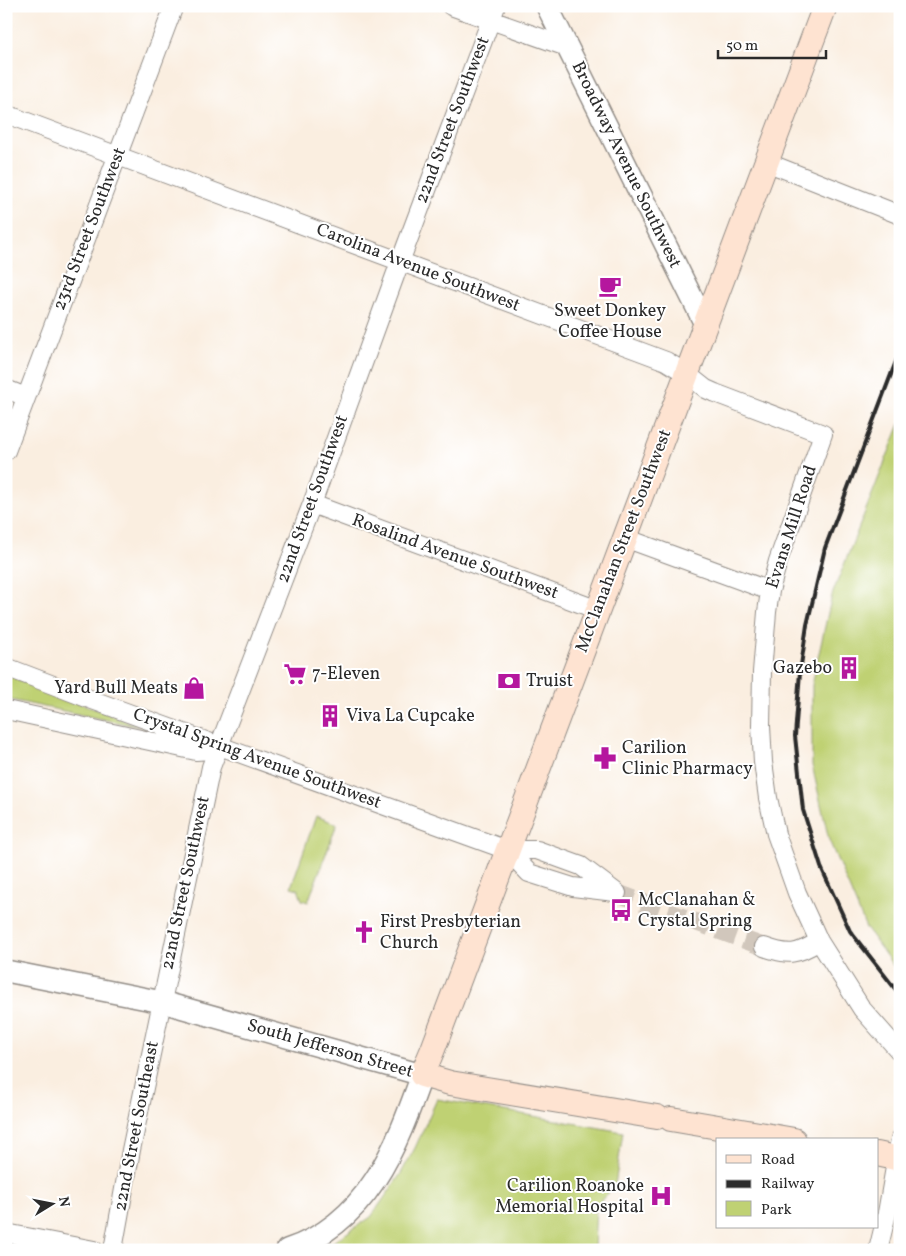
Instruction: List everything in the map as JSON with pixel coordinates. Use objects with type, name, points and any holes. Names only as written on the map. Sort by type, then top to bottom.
[{"type":"main road","name":"McClanahan Street Southwest","points":[[422,1075],[825,6]]},
{"type":"main road","name":"South Jefferson Street","points":[[422,1075],[450,1084],[782,1138]]},
{"type":"street","name":"23rd Street Southwest","points":[[6,451],[174,6]]},
{"type":"street","points":[[451,6],[493,13],[567,47]]},
{"type":"street","name":"Broadway Avenue Southwest","points":[[547,6],[705,324]]},
{"type":"street","name":"22nd Street Southwest","points":[[162,1002],[210,767],[312,504],[493,13]]},
{"type":"street","name":"Carolina Avenue Southwest","points":[[6,114],[666,361],[706,389],[823,434]]},
{"type":"street","points":[[766,162],[900,214]]},
{"type":"street","points":[[6,389],[26,397]]},
{"type":"street","name":"Evans Mill Road","points":[[823,434],[778,561],[770,591],[762,672],[761,726],[763,762],[776,834],[797,893],[819,941],[862,1009],[900,1052]]},
{"type":"street","name":"Rosalind Avenue Southwest","points":[[312,504],[598,610]]},
{"type":"street","points":[[625,538],[770,591]]},
{"type":"street","name":"Crystal Spring Avenue Southwest","points":[[6,667],[507,850]]},
{"type":"street","points":[[6,710],[196,752],[212,750],[220,745]]},
{"type":"street","points":[[507,850],[537,850],[581,866],[618,893],[573,888],[529,873],[507,850]]},
{"type":"street","points":[[764,947],[778,952],[791,953],[806,949],[819,941]]},
{"type":"street","name":"South Jefferson Street","points":[[6,971],[162,1002],[422,1075]]},
{"type":"street","name":"22nd Street Southeast","points":[[113,1250],[131,1150],[162,1002]]},
{"type":"street","points":[[287,1250],[335,1225],[367,1193],[386,1162],[404,1123],[422,1075]]},
{"type":"street","points":[[878,1250],[886,1213],[894,1154]]},
{"type":"street","points":[[6,1234],[94,1250]]},
{"type":"green space","points":[[900,424],[900,975],[866,928],[829,840],[812,765],[812,685],[832,595]]},
{"type":"green space","points":[[6,675],[179,741],[140,727],[6,699]]},
{"type":"green space","points":[[316,816],[337,824],[308,902],[302,900],[298,889],[291,887]]},
{"type":"green space","points":[[437,1099],[623,1132],[615,1185],[596,1206],[594,1250],[321,1250],[371,1217],[400,1175],[415,1148]]},
{"type":"tunnel","points":[[617,893],[764,947]]},
{"type":"railway","points":[[900,351],[825,548],[807,625],[800,672],[795,736],[803,810],[821,867],[850,931],[900,995]]},
{"type":"place","name":"Sweet Donkey Coffee House","points":[[610,286]]},
{"type":"place","name":"Gazebo","points":[[849,668]]},
{"type":"place","name":"7-Eleven","points":[[295,674]]},
{"type":"place","name":"Truist","points":[[509,681]]},
{"type":"place","name":"Yard Bull Meats","points":[[194,688]]},
{"type":"place","name":"Viva La Cupcake","points":[[330,716]]},
{"type":"place","name":"Carilion Clinic Pharmacy","points":[[605,758]]},
{"type":"place","name":"McClanahan & Crystal Spring","points":[[621,910]]},
{"type":"place","name":"First Presbyterian Church","points":[[364,932]]},
{"type":"place","name":"Carilion Roanoke Memorial Hospital","points":[[661,1196]]}]
